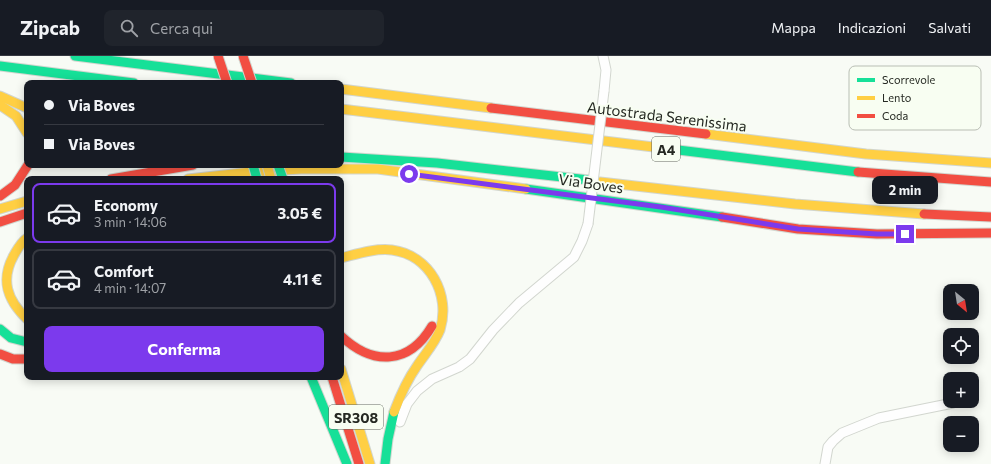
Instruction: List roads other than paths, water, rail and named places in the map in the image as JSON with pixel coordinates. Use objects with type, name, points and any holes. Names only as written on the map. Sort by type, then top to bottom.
[{"type":"highway","points":[[75,56],[267,80]]},
{"type":"highway","points":[[218,56],[226,80]]},
{"type":"highway","points":[[243,56],[251,80]]},
{"type":"highway","points":[[0,66],[110,80]]},
{"type":"highway","points":[[236,70],[240,80]]},
{"type":"highway","name":"Autostrada Serenissima","points":[[344,89],[851,152],[991,163]]},
{"type":"highway","points":[[0,96],[24,106]]},
{"type":"highway","points":[[0,105],[7,108],[22,122],[24,126]]},
{"type":"highway","name":"A4","points":[[344,109],[860,172],[991,182]]},
{"type":"highway","name":"Via Boves","points":[[344,157],[437,163],[589,180]]},
{"type":"highway","points":[[0,196],[15,185],[26,168]]},
{"type":"highway","points":[[129,176],[175,168]]},
{"type":"highway","name":"Via Boves","points":[[210,176],[301,170],[378,169],[661,207],[798,229],[877,234],[991,233]]},
{"type":"highway","points":[[214,176],[218,175]]},
{"type":"highway","name":"Via Boves","points":[[600,182],[790,204],[878,211],[991,217]]},
{"type":"highway","points":[[0,209],[24,202]]},
{"type":"highway","points":[[0,222],[24,214]]},
{"type":"highway","points":[[24,240],[8,268],[6,284],[13,301],[20,313],[24,316]]},
{"type":"highway","points":[[344,257],[376,250],[397,250],[412,256],[426,267],[438,281],[443,314],[440,329],[432,345],[414,370],[400,395],[392,416],[387,439],[385,464]]},
{"type":"highway","points":[[344,263],[365,258],[397,257],[410,263],[422,273],[440,300],[430,330],[421,343],[409,351],[392,357],[375,356],[360,352],[344,339]]},
{"type":"highway","points":[[0,329],[11,338],[24,341]]},
{"type":"highway","points":[[0,337],[14,345],[24,347]]},
{"type":"highway","points":[[0,354],[13,359],[24,359]]},
{"type":"highway","name":"SR308","points":[[344,379],[370,464]]},
{"type":"highway","points":[[312,380],[347,464]]},
{"type":"highway","name":"SR308","points":[[333,380],[358,464]]},
{"type":"street","points":[[385,464],[391,453],[402,414],[407,404],[417,391],[432,379],[460,367],[470,359],[493,330],[519,303],[574,257],[588,224],[606,70],[603,56]]},
{"type":"street","points":[[825,464],[828,447],[842,433],[879,418],[943,405]]}]
